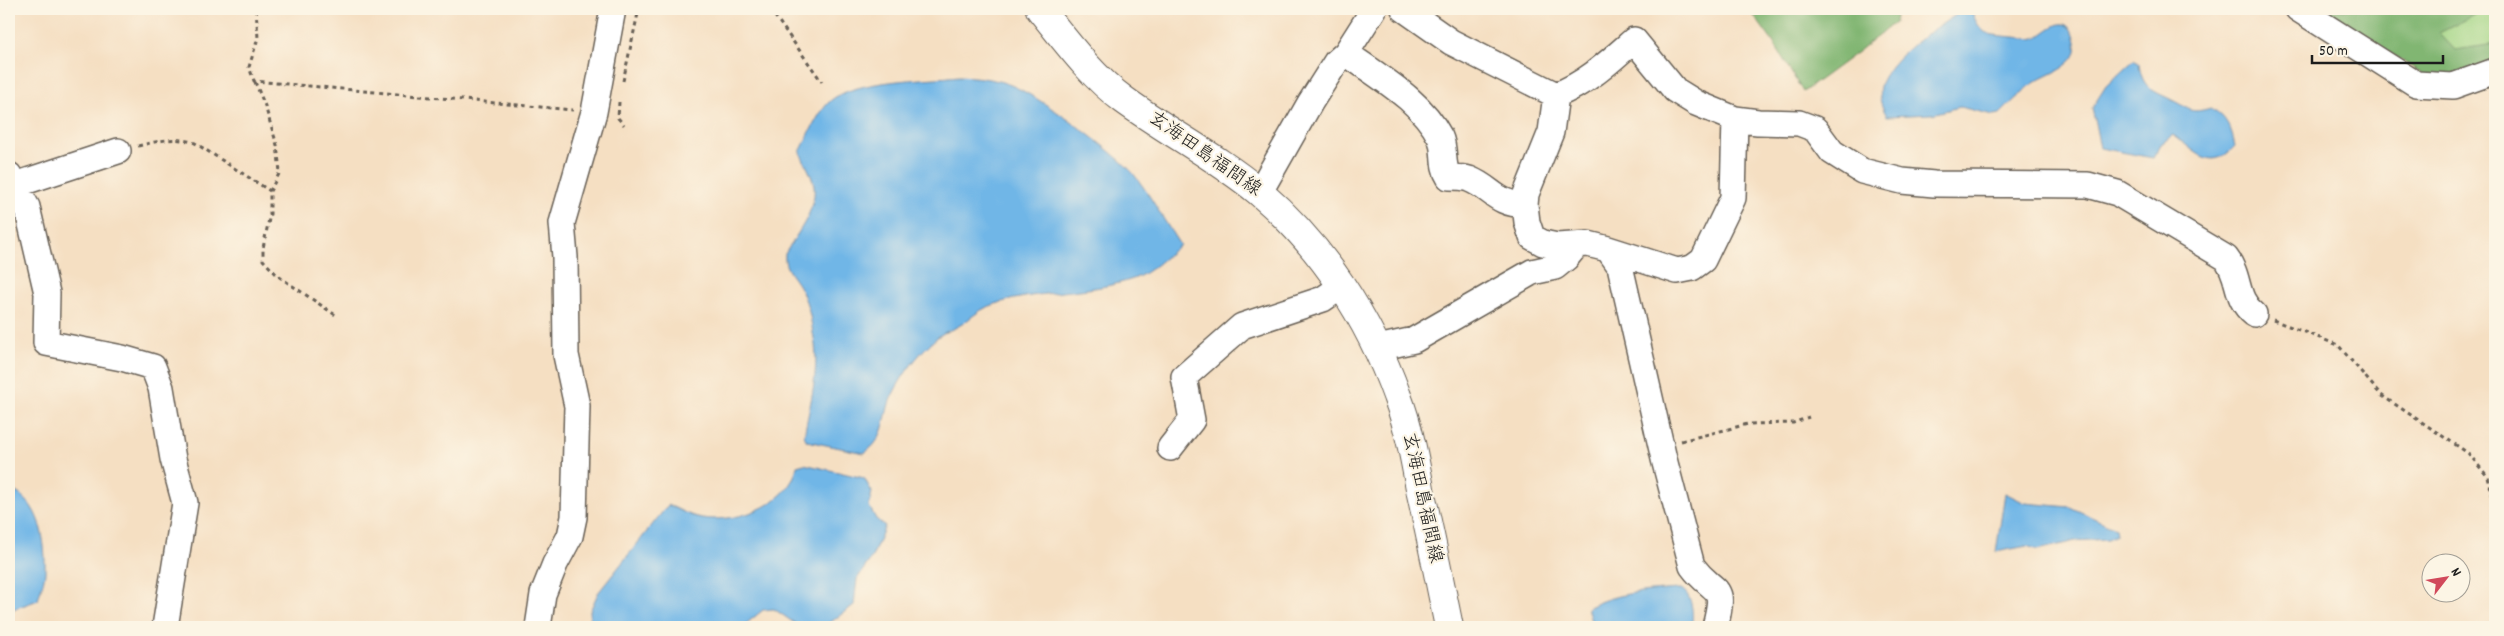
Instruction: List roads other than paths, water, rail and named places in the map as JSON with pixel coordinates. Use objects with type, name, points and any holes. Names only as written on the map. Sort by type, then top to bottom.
[{"type":"main road","name":"玄海田島福間線","points":[[1040,9],[1102,82],[1123,99],[1226,166],[1260,193],[1320,256],[1342,286],[1378,348],[1398,397],[1412,450],[1449,627]]},
{"type":"street","points":[[538,627],[543,594],[555,564],[570,536],[574,517],[577,406],[566,355],[565,257],[562,223],[594,112],[612,9]]},
{"type":"street","points":[[1260,193],[1310,103],[1336,62],[1346,54],[1374,9]]},
{"type":"street","points":[[1404,9],[1451,42],[1556,95],[1576,87],[1590,78],[1634,40],[1675,90],[1696,103],[1735,119],[1758,122],[1799,123],[1815,129],[1832,152],[1862,170],[1902,181],[1934,184],[2088,185],[2117,193],[2226,258],[2234,268],[2241,300],[2254,314]]},
{"type":"street","points":[[2298,9],[2416,84],[2453,86],[2495,71]]},
{"type":"street","points":[[1346,54],[1415,102],[1429,119],[1441,139],[1445,157],[1444,169],[1450,177],[1468,179],[1491,195],[1512,205],[1525,205]]},
{"type":"street","points":[[1556,95],[1552,132],[1526,194],[1527,222],[1532,237],[1543,243],[1576,246],[1588,244],[1677,272],[1692,268],[1703,260],[1733,198],[1735,119]]},
{"type":"street","points":[[118,151],[12,180],[28,207],[47,293],[46,342],[122,358],[153,367],[161,388],[173,459],[185,503],[165,627]]},
{"type":"street","points":[[1378,348],[1414,340],[1532,272],[1554,267],[1566,258],[1576,246]]},
{"type":"street","points":[[1608,249],[1620,266],[1661,446],[1692,566],[1698,575],[1712,584],[1719,594],[1721,605],[1715,627]]},
{"type":"street","points":[[1170,448],[1192,420],[1184,377],[1242,326],[1324,299],[1342,286]]},
{"type":"water","points":[[1965,9],[1970,9],[1982,29],[1996,35],[2033,39],[2055,26],[2064,24],[2073,33],[2076,46],[2075,55],[2069,63],[2059,70],[2031,85],[2000,114],[1993,115],[1960,107],[1932,114],[1887,116],[1881,104],[1879,91],[1881,83],[1896,60],[1930,32]]},
{"type":"water","points":[[2134,60],[2139,64],[2146,84],[2155,92],[2191,110],[2198,111],[2211,108],[2221,115],[2230,128],[2235,146],[2226,154],[2210,159],[2203,157],[2173,135],[2161,144],[2153,158],[2100,148],[2092,108],[2106,86]]},
{"type":"water","points":[[959,76],[996,80],[1021,90],[1054,110],[1108,150],[1139,180],[1180,245],[1152,269],[1133,279],[1097,288],[1041,294],[1005,301],[987,307],[959,326],[941,334],[918,356],[901,380],[889,403],[881,434],[877,441],[864,453],[807,441],[804,436],[814,385],[815,346],[806,302],[785,260],[785,254],[806,219],[813,200],[813,181],[800,152],[820,113],[829,102],[840,94],[891,82]]},
{"type":"water","points":[[804,464],[864,478],[872,492],[869,506],[876,519],[885,526],[872,557],[857,579],[854,605],[824,627],[800,627],[774,609],[763,610],[742,627],[590,627],[590,611],[598,593],[668,505],[693,516],[707,519],[740,516],[756,511],[771,503],[783,493],[792,480],[797,466]]},
{"type":"water","points":[[9,489],[20,495],[35,513],[42,536],[45,561],[45,573],[38,600],[11,610],[9,609]]},
{"type":"water","points":[[2005,493],[2025,503],[2070,507],[2115,528],[2116,535],[2108,539],[2075,541],[2038,550],[2027,546],[1996,552]]},
{"type":"water","points":[[1681,589],[1690,601],[1692,612],[1691,627],[1593,627],[1587,608],[1621,595]]}]
